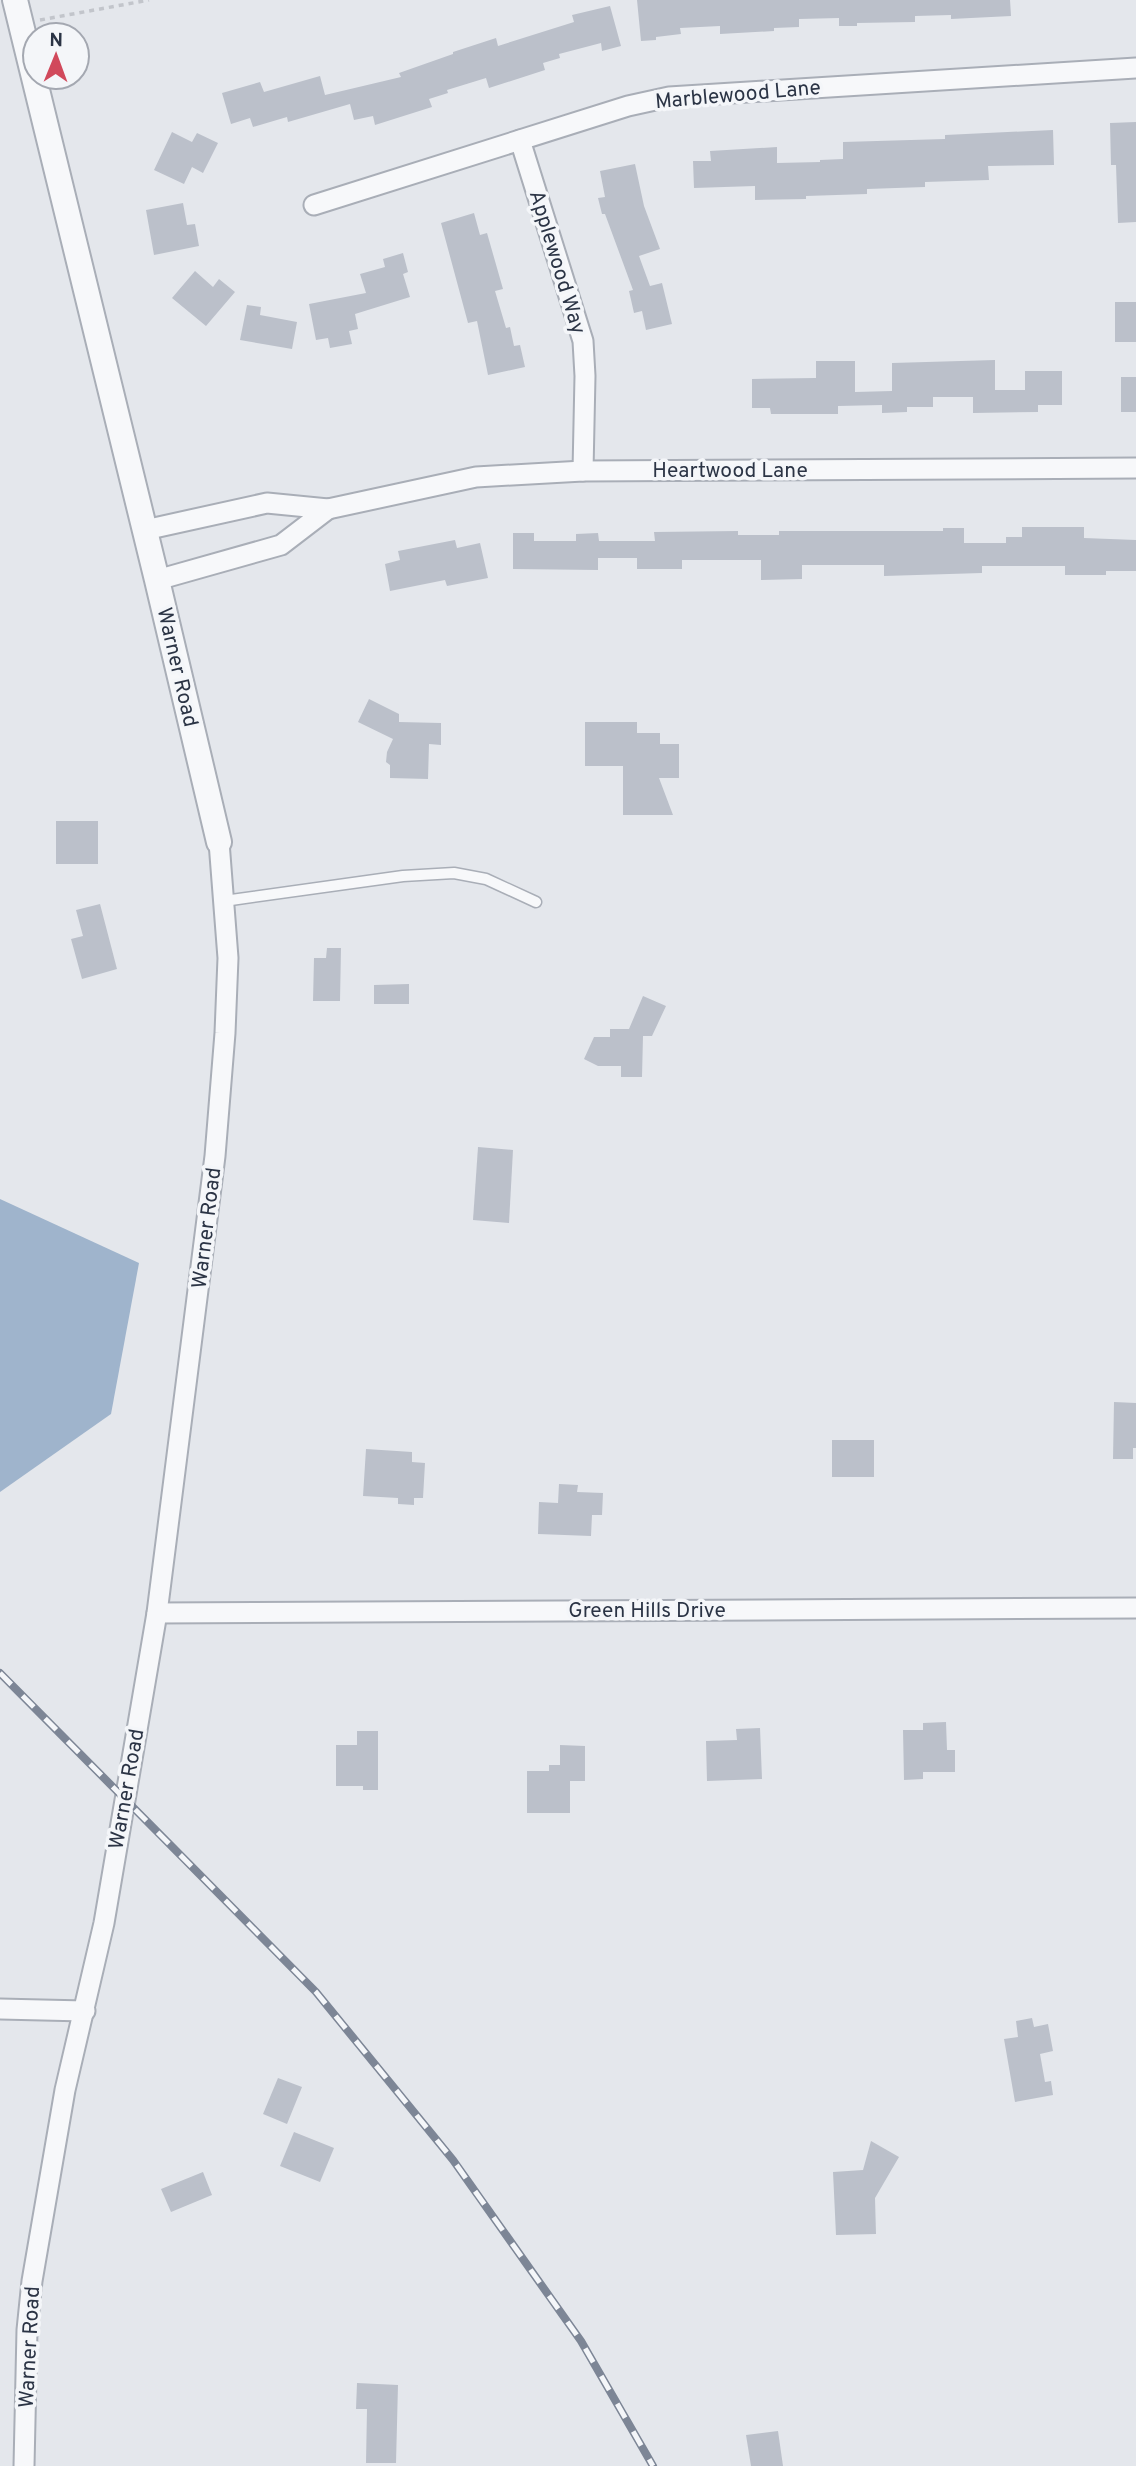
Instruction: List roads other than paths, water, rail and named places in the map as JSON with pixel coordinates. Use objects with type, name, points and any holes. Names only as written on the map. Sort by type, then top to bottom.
[{"type":"street","name":"Warner Road","points":[[18,12],[219,842],[228,958],[215,1156],[157,1612],[104,1923],[65,2090],[32,2281],[27,2330],[24,2466]]},
{"type":"street","name":"Marblewood Lane","points":[[314,205],[628,106],[669,97],[1136,68]]},
{"type":"street","name":"Applewood Way","points":[[520,140],[583,341],[583,471]]},
{"type":"street","name":"Heartwood Lane","points":[[145,530],[267,503],[328,509],[476,477],[583,471],[1136,468]]},
{"type":"street","name":"Heartwood Lane","points":[[157,580],[281,545],[328,509]]},
{"type":"street","name":"Green Hills Drive","points":[[157,1612],[1136,1608]]},
{"type":"street","points":[[0,2009],[85,2011]]},
{"type":"lane","points":[[224,901],[403,876],[454,873],[486,879],[536,902]]},
{"type":"water","points":[[0,1199],[139,1263],[111,1414],[0,1492]]},
{"type":"railway","points":[[0,1673],[316,1992],[453,2160],[581,2341],[653,2466]]}]
